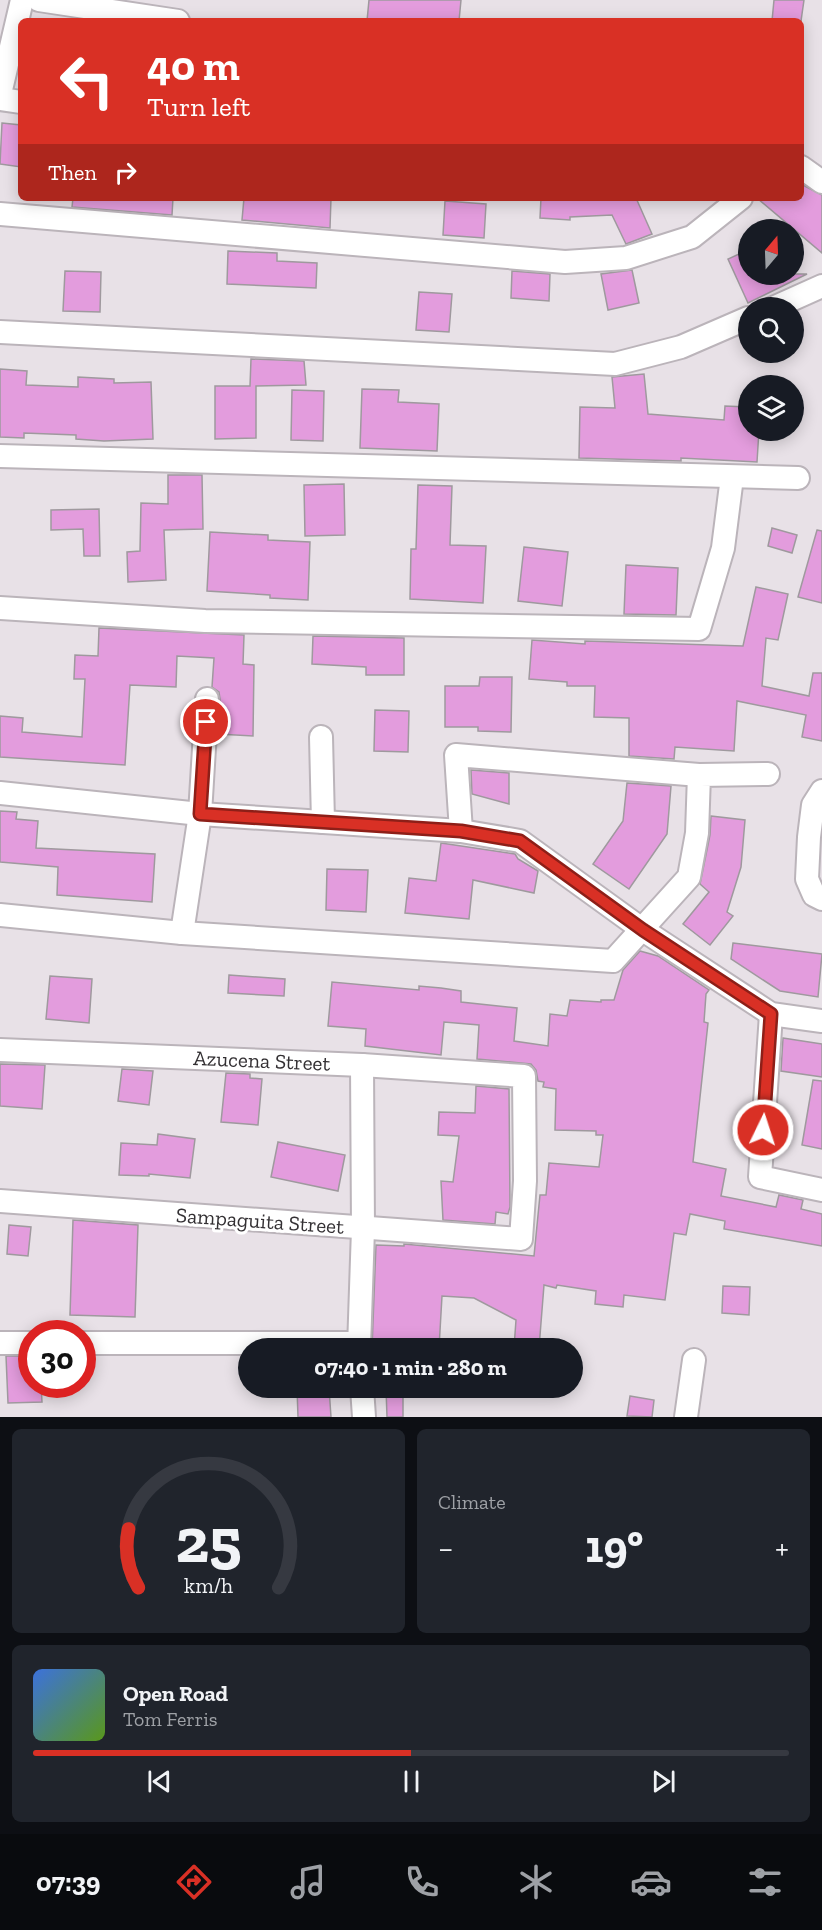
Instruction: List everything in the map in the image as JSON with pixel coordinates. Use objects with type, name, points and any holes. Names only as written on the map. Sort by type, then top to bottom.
[{"type":"street","points":[[0,94],[22,0]]},
{"type":"street","points":[[39,0],[158,18]]},
{"type":"street","points":[[0,99],[18,102]]},
{"type":"street","points":[[804,169],[822,182]]},
{"type":"street","points":[[0,214],[566,262],[626,258],[692,237],[737,201]]},
{"type":"street","points":[[797,297],[822,286]]},
{"type":"street","points":[[0,332],[615,364],[681,347],[738,322]]},
{"type":"street","points":[[0,456],[798,478]]},
{"type":"street","points":[[0,608],[205,621],[699,629],[723,548],[732,477]]},
{"type":"street","points":[[182,933],[200,814],[207,699]]},
{"type":"street","points":[[321,737],[323,822]]},
{"type":"street","points":[[461,831],[456,754],[699,775],[768,774]]},
{"type":"street","points":[[0,915],[182,933],[613,961],[689,877],[697,833],[699,775]]},
{"type":"street","points":[[822,791],[813,805],[807,879],[814,895],[822,899]]},
{"type":"street","points":[[0,793],[200,814],[461,831],[520,841],[643,930],[771,1014],[822,1021]]},
{"type":"street","points":[[771,1014],[760,1177],[822,1190]]},
{"type":"street","name":"Azucena Street","points":[[0,1050],[362,1065],[524,1076],[525,1180],[521,1239]]},
{"type":"street","points":[[359,1338],[363,1229],[362,1065]]},
{"type":"street","name":"Sampaguita Street","points":[[0,1201],[521,1239]]},
{"type":"street","points":[[0,1343],[18,1343]]},
{"type":"street","points":[[96,1343],[238,1345]]},
{"type":"street","points":[[686,1417],[694,1360]]},
{"type":"street","points":[[363,1398],[364,1417]]},
{"type":"building","points":[[369,0],[461,0],[459,18],[367,18]]},
{"type":"building","points":[[774,0],[804,0],[801,18],[772,18]]},
{"type":"building","points":[[2,123],[18,125],[18,167],[0,164]]},
{"type":"building","points":[[804,186],[822,195],[822,253],[804,238],[804,219],[782,219],[761,201],[804,201]]},
{"type":"building","points":[[73,201],[173,201],[172,215],[72,207]]},
{"type":"building","points":[[244,201],[331,201],[330,228],[242,220]]},
{"type":"building","points":[[445,201],[486,204],[484,238],[443,235]]},
{"type":"building","points":[[541,201],[637,201],[652,234],[626,244],[612,215],[570,217],[570,220],[540,218]]},
{"type":"building","points":[[228,251],[277,253],[277,261],[317,263],[316,288],[227,284]]},
{"type":"building","points":[[738,254],[738,281],[728,259]]},
{"type":"building","points":[[632,270],[639,303],[608,310],[601,274]]},
{"type":"building","points":[[65,271],[101,272],[100,312],[63,311]]},
{"type":"building","points":[[512,271],[550,274],[549,301],[511,298]]},
{"type":"building","points":[[740,285],[785,285],[760,297],[745,297]]},
{"type":"building","points":[[419,292],[452,294],[449,332],[416,330]]},
{"type":"building","points":[[251,359],[304,361],[306,385],[256,386],[256,438],[215,439],[215,386],[250,386]]},
{"type":"building","points":[[0,369],[27,371],[26,385],[78,387],[78,377],[114,379],[114,383],[151,382],[153,439],[104,441],[76,439],[76,435],[24,433],[24,438],[0,437]]},
{"type":"building","points":[[644,374],[648,414],[724,420],[725,406],[738,407],[738,441],[758,441],[757,462],[681,458],[681,461],[579,458],[580,407],[615,408],[612,377]]},
{"type":"building","points":[[362,389],[399,390],[398,402],[439,404],[437,451],[360,448]]},
{"type":"building","points":[[292,390],[324,391],[323,441],[291,440]]},
{"type":"building","points":[[168,475],[202,475],[203,529],[164,530],[166,580],[128,582],[127,552],[140,551],[141,503],[168,504]]},
{"type":"building","points":[[344,484],[345,535],[305,536],[304,485]]},
{"type":"building","points":[[418,485],[452,486],[450,545],[486,546],[483,603],[410,599],[411,549],[416,549]]},
{"type":"building","points":[[99,509],[100,556],[84,556],[83,529],[51,530],[51,510]]},
{"type":"building","points":[[772,528],[797,535],[792,553],[768,546]]},
{"type":"building","points":[[817,530],[822,531],[822,603],[798,597]]},
{"type":"building","points":[[210,532],[268,535],[268,540],[310,542],[308,600],[207,591]]},
{"type":"building","points":[[524,547],[568,552],[562,606],[518,601]]},
{"type":"building","points":[[626,565],[678,568],[676,615],[624,614]]},
{"type":"building","points":[[756,587],[788,594],[778,640],[766,638],[762,686],[809,696],[813,673],[822,673],[822,741],[802,737],[806,715],[737,701],[734,751],[675,747],[674,759],[629,756],[629,718],[594,717],[595,686],[567,686],[567,682],[529,679],[532,640],[585,644],[585,641],[743,646]]},
{"type":"building","points":[[99,628],[244,635],[243,664],[254,665],[253,736],[218,734],[220,699],[219,692],[212,687],[214,658],[177,656],[176,687],[130,685],[125,765],[0,757],[0,716],[23,718],[22,732],[82,737],[85,679],[74,679],[75,655],[98,656]]},
{"type":"building","points":[[313,636],[404,638],[404,675],[366,675],[366,667],[312,664]]},
{"type":"building","points":[[480,677],[512,677],[511,732],[478,731],[478,727],[445,727],[445,686],[479,686]]},
{"type":"building","points":[[375,710],[409,711],[408,752],[374,751]]},
{"type":"building","points":[[471,770],[509,773],[509,804],[472,794]]},
{"type":"building","points":[[627,783],[671,786],[667,834],[629,889],[593,864],[623,821]]},
{"type":"building","points":[[0,811],[17,812],[16,819],[38,821],[36,848],[155,854],[152,902],[57,895],[58,867],[0,862]]},
{"type":"building","points":[[711,816],[745,820],[741,867],[727,912],[733,916],[710,945],[683,924],[709,892],[700,884],[710,835]]},
{"type":"building","points":[[441,843],[515,854],[518,859],[538,871],[534,893],[473,880],[469,919],[405,913],[409,878],[436,881]]},
{"type":"building","points":[[327,869],[368,870],[366,912],[326,910]]},
{"type":"building","points":[[733,943],[822,954],[818,997],[780,991],[731,959]]},
{"type":"building","points":[[640,951],[658,956],[709,990],[706,994],[704,1022],[708,1023],[693,1162],[726,1169],[721,1196],[776,1207],[779,1195],[803,1200],[801,1209],[822,1214],[822,1246],[724,1229],[725,1221],[690,1214],[686,1235],[674,1233],[665,1300],[624,1295],[623,1307],[595,1304],[596,1291],[544,1285],[540,1338],[515,1338],[516,1320],[474,1298],[442,1296],[440,1338],[372,1338],[376,1245],[404,1246],[404,1244],[534,1256],[540,1195],[546,1195],[549,1163],[599,1167],[603,1135],[596,1135],[596,1131],[555,1130],[556,1089],[543,1087],[544,1082],[538,1081],[536,1070],[531,1064],[477,1059],[479,1025],[444,1022],[441,1055],[365,1046],[366,1029],[328,1026],[332,982],[419,990],[419,986],[461,991],[461,1002],[517,1008],[514,1041],[548,1046],[550,1014],[567,1016],[570,1000],[601,1002],[601,1000],[614,1000],[623,970]]},
{"type":"building","points":[[229,975],[285,979],[284,996],[228,993]]},
{"type":"building","points":[[50,976],[92,979],[89,1023],[46,1019]]},
{"type":"building","points":[[783,1038],[822,1044],[822,1077],[781,1071]]},
{"type":"building","points":[[0,1064],[45,1065],[42,1109],[0,1106]]},
{"type":"building","points":[[122,1069],[153,1071],[149,1105],[118,1101]]},
{"type":"building","points":[[226,1073],[250,1074],[250,1078],[262,1079],[258,1125],[221,1122]]},
{"type":"building","points":[[813,1080],[822,1081],[822,1149],[802,1145]]},
{"type":"building","points":[[476,1086],[509,1089],[510,1207],[508,1214],[496,1212],[495,1224],[443,1220],[441,1181],[453,1182],[459,1136],[438,1135],[439,1112],[475,1113]]},
{"type":"building","points":[[158,1134],[195,1139],[190,1178],[149,1174],[149,1176],[119,1175],[121,1143],[157,1145]]},
{"type":"building","points":[[278,1142],[345,1155],[338,1191],[271,1177]]},
{"type":"building","points":[[73,1220],[138,1225],[135,1317],[70,1315]]},
{"type":"building","points":[[9,1225],[31,1227],[28,1256],[7,1254]]},
{"type":"building","points":[[723,1286],[750,1287],[749,1315],[722,1313]]},
{"type":"building","points":[[6,1356],[18,1356],[18,1398],[42,1398],[42,1402],[8,1403]]},
{"type":"building","points":[[630,1396],[654,1400],[652,1417],[627,1416]]},
{"type":"building","points":[[297,1398],[330,1398],[331,1417],[298,1417]]},
{"type":"building","points":[[386,1398],[403,1398],[403,1417],[387,1417]]},
{"type":"route","points":[[206,722],[200,814],[461,831],[520,841],[643,930],[771,1014],[763,1130]]}]
